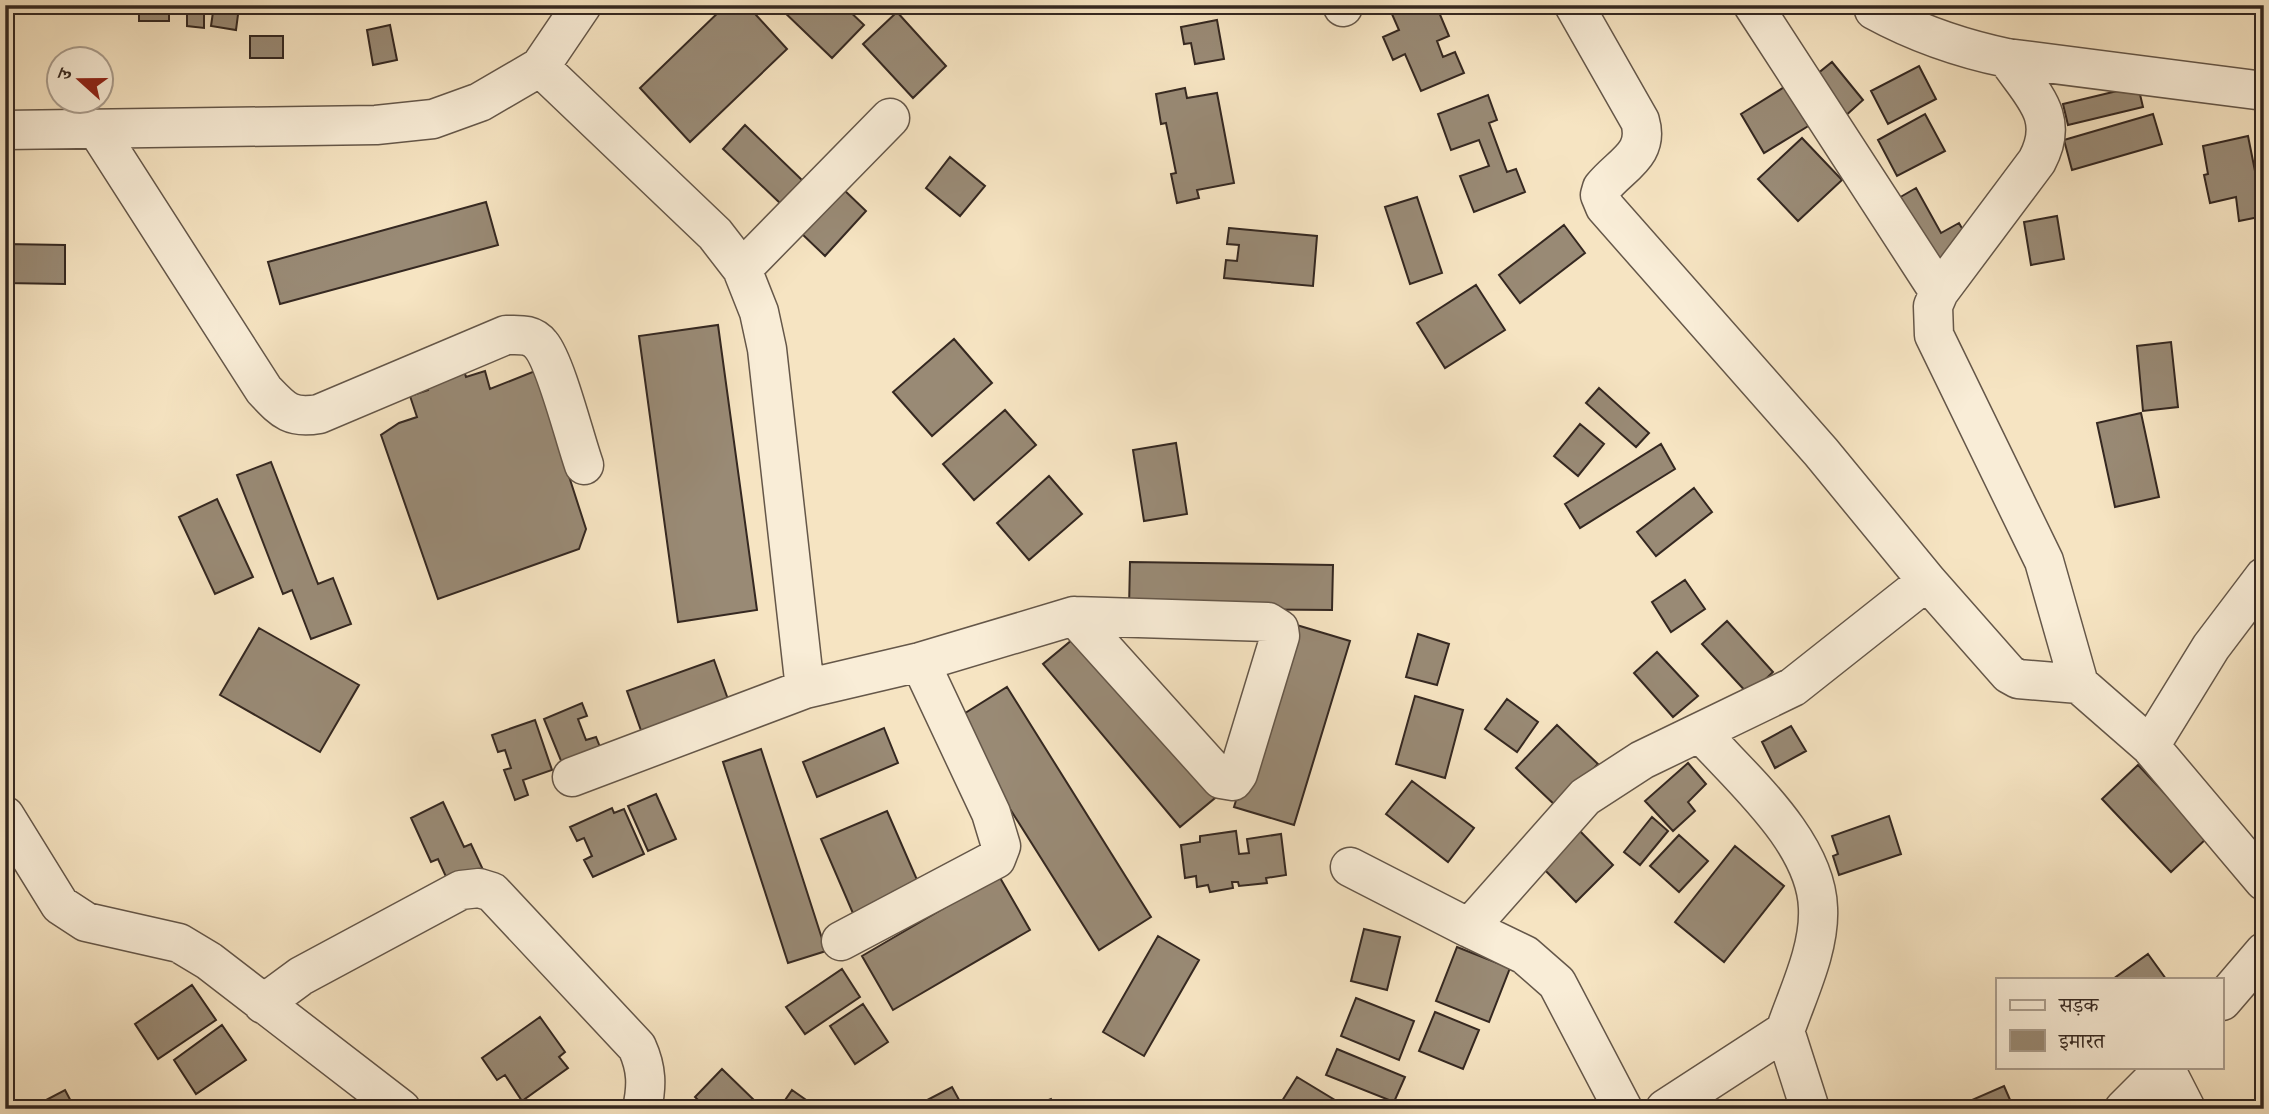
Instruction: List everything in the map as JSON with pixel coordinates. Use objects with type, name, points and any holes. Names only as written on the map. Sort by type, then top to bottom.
[{"type":"street","points":[[5,130],[98,131],[376,125],[433,119],[480,102],[540,67],[582,5]]},
{"type":"street","points":[[1574,5],[1640,121],[1644,134],[1643,144],[1602,188],[1600,195],[1605,207],[1821,452],[1927,581],[2009,674],[2018,679],[2079,684]]},
{"type":"street","points":[[1754,5],[1939,292]]},
{"type":"street","points":[[1874,10],[1939,41],[2007,58],[2264,91]]},
{"type":"street","points":[[2007,58],[2048,124],[2046,144],[2037,161],[1939,292],[1933,306],[1934,335],[2043,561],[2079,684],[2150,747],[2264,881]]},
{"type":"street","points":[[540,67],[715,234],[742,269],[759,312],[767,349],[805,689]]},
{"type":"street","points":[[742,269],[890,118]]},
{"type":"street","points":[[98,131],[264,390],[280,407],[298,417],[319,414],[506,335],[528,335],[541,345],[550,363],[584,466]]},
{"type":"street","points":[[2150,747],[2211,647],[2264,578]]},
{"type":"street","points":[[1469,928],[1585,797],[1642,760],[1793,687],[1927,581]]},
{"type":"street","points":[[572,777],[805,689],[920,662],[1074,616],[1268,622],[1279,629],[1276,649],[1238,774],[1233,781],[1221,779],[1074,616]]},
{"type":"street","points":[[841,941],[970,875],[996,859],[1001,846],[991,813],[920,662]]},
{"type":"street","points":[[1701,733],[1787,831],[1804,856],[1815,883],[1819,909],[1814,944],[1785,1031],[1810,1109]]},
{"type":"street","points":[[5,816],[60,905],[86,922],[179,943],[209,961],[401,1109]]},
{"type":"street","points":[[1350,867],[1525,955],[1558,983],[1623,1109]]},
{"type":"street","points":[[263,1004],[301,976],[461,890],[479,888],[492,891],[637,1047],[645,1063],[647,1082],[642,1109]]},
{"type":"street","points":[[2224,999],[2264,952]]},
{"type":"street","points":[[1665,1109],[1785,1031]]},
{"type":"street","points":[[2124,1109],[2164,1068]]},
{"type":"street","points":[[2166,1068],[2186,1109]]},
{"type":"building","points":[[139,5],[169,5],[169,21],[139,21]]},
{"type":"building","points":[[187,5],[204,6],[204,28],[187,26]]},
{"type":"building","points":[[214,5],[239,7],[236,30],[211,26]]},
{"type":"building","points":[[726,5],[747,5],[787,49],[690,142],[640,88]]},
{"type":"building","points":[[783,5],[843,5],[864,25],[832,58],[780,8]]},
{"type":"building","points":[[1388,5],[1422,5],[1424,10],[1436,5],[1449,36],[1437,41],[1443,57],[1455,52],[1464,73],[1421,91],[1405,54],[1393,60],[1383,37],[1399,30]]},
{"type":"building","points":[[897,12],[946,66],[913,98],[863,44]]},
{"type":"building","points":[[1217,20],[1224,59],[1195,64],[1191,43],[1184,44],[1181,27]]},
{"type":"building","points":[[390,25],[397,60],[373,65],[367,30]]},
{"type":"building","points":[[250,36],[283,36],[283,58],[250,58]]},
{"type":"building","points":[[1832,62],[1863,100],[1843,118],[1811,79]]},
{"type":"building","points":[[1919,66],[1936,99],[1888,124],[1871,91]]},
{"type":"building","points":[[1786,86],[1810,125],[1764,153],[1741,114]]},
{"type":"building","points":[[2138,86],[2143,107],[2068,125],[2063,104]]},
{"type":"building","points":[[1185,88],[1187,98],[1217,93],[1234,183],[1197,190],[1199,198],[1177,203],[1171,174],[1176,173],[1166,123],[1161,124],[1156,94]]},
{"type":"building","points":[[1488,95],[1497,120],[1489,123],[1507,172],[1516,169],[1525,192],[1474,212],[1460,176],[1489,166],[1479,140],[1451,150],[1438,114]]},
{"type":"building","points":[[1925,114],[1945,151],[1897,176],[1878,140]]},
{"type":"building","points":[[2153,114],[2162,144],[2072,170],[2064,140]]},
{"type":"building","points":[[745,125],[803,181],[781,204],[723,149]]},
{"type":"building","points":[[2248,136],[2264,216],[2239,221],[2236,197],[2210,203],[2204,175],[2208,174],[2203,146]]},
{"type":"building","points":[[1802,138],[1842,180],[1798,221],[1758,179]]},
{"type":"building","points":[[950,157],[985,186],[960,216],[926,188]]},
{"type":"building","points":[[842,188],[866,211],[825,256],[801,233]]},
{"type":"building","points":[[1916,188],[1941,233],[1959,223],[1971,244],[1931,276],[1890,203]]},
{"type":"building","points":[[1417,197],[1442,273],[1410,284],[1385,207]]},
{"type":"building","points":[[486,202],[498,245],[280,304],[268,262]]},
{"type":"building","points":[[2057,216],[2064,259],[2031,265],[2024,222]]},
{"type":"building","points":[[1564,225],[1585,253],[1520,303],[1499,275]]},
{"type":"building","points":[[1229,228],[1317,236],[1313,286],[1224,278],[1226,260],[1237,261],[1239,245],[1227,244]]},
{"type":"building","points":[[5,244],[65,245],[65,284],[5,283]]},
{"type":"building","points":[[1476,285],[1505,330],[1445,368],[1417,323]]},
{"type":"building","points":[[718,325],[757,610],[678,622],[639,336]]},
{"type":"building","points":[[954,339],[992,383],[932,436],[893,392]]},
{"type":"building","points":[[2171,342],[2178,407],[2143,411],[2137,346]]},
{"type":"building","points":[[462,364],[466,377],[485,371],[490,389],[535,371],[586,529],[579,549],[438,599],[381,435],[399,423],[417,417],[410,396],[428,390],[424,377]]},
{"type":"building","points":[[1599,388],[1649,433],[1636,447],[1586,403]]},
{"type":"building","points":[[1005,410],[1036,445],[974,500],[943,464]]},
{"type":"building","points":[[2141,413],[2159,497],[2115,507],[2097,423]]},
{"type":"building","points":[[1580,424],[1604,444],[1578,476],[1554,456]]},
{"type":"building","points":[[1176,443],[1187,514],[1144,521],[1133,450]]},
{"type":"building","points":[[1661,444],[1675,469],[1580,528],[1565,504]]},
{"type":"building","points":[[271,462],[318,584],[333,578],[351,624],[311,639],[292,590],[283,594],[237,475]]},
{"type":"building","points":[[1049,476],[1082,514],[1029,560],[997,523]]},
{"type":"building","points":[[1694,488],[1712,512],[1656,556],[1637,532]]},
{"type":"building","points":[[217,499],[253,577],[215,594],[179,517]]},
{"type":"building","points":[[1130,562],[1333,565],[1332,610],[1129,608]]},
{"type":"building","points":[[1685,580],[1705,609],[1671,632],[1652,602]]},
{"type":"building","points":[[1727,621],[1773,672],[1749,695],[1702,644]]},
{"type":"building","points":[[1290,623],[1350,641],[1294,825],[1234,807]]},
{"type":"building","points":[[259,628],[359,685],[320,752],[220,695]]},
{"type":"building","points":[[1418,634],[1449,644],[1437,685],[1406,677]]},
{"type":"building","points":[[1078,635],[1215,798],[1180,827],[1043,664]]},
{"type":"building","points":[[1657,652],[1698,696],[1673,717],[1634,673]]},
{"type":"building","points":[[714,660],[730,705],[643,736],[627,691]]},
{"type":"building","points":[[1007,687],[1151,917],[1099,950],[954,720]]},
{"type":"building","points":[[1415,696],[1463,710],[1445,778],[1396,764]]},
{"type":"building","points":[[1507,699],[1538,722],[1517,752],[1485,729]]},
{"type":"building","points":[[582,703],[587,716],[578,719],[586,740],[596,737],[602,752],[564,768],[544,719]]},
{"type":"building","points":[[535,720],[552,770],[523,780],[528,795],[515,800],[504,770],[511,768],[505,750],[498,752],[492,735]]},
{"type":"building","points":[[1557,725],[1598,764],[1557,807],[1516,768]]},
{"type":"building","points":[[1791,726],[1806,751],[1775,768],[1762,742]]},
{"type":"building","points":[[884,728],[898,763],[817,797],[803,762]]},
{"type":"building","points":[[761,749],[826,951],[788,963],[723,762]]},
{"type":"building","points":[[1688,763],[1706,784],[1688,802],[1695,811],[1673,831],[1645,801]]},
{"type":"building","points":[[2138,765],[2207,838],[2171,872],[2102,799]]},
{"type":"building","points":[[1412,781],[1474,828],[1448,862],[1386,814]]},
{"type":"building","points":[[656,794],[676,839],[648,851],[628,806]]},
{"type":"building","points":[[443,802],[464,847],[471,844],[485,874],[452,890],[438,859],[431,862],[411,818]]},
{"type":"building","points":[[612,808],[614,813],[624,809],[644,854],[593,877],[584,860],[592,856],[584,838],[577,841],[570,827]]},
{"type":"building","points":[[887,811],[921,889],[855,918],[821,839]]},
{"type":"building","points":[[1889,816],[1901,854],[1839,875],[1833,856],[1838,854],[1832,836]]},
{"type":"building","points":[[1652,817],[1668,831],[1640,865],[1624,852]]},
{"type":"building","points":[[1576,827],[1613,865],[1576,902],[1539,864]]},
{"type":"building","points":[[1236,831],[1239,854],[1249,853],[1247,839],[1281,834],[1286,875],[1266,878],[1267,883],[1239,886],[1238,882],[1232,882],[1233,888],[1210,892],[1208,885],[1197,887],[1196,876],[1185,878],[1181,845],[1200,842],[1200,836]]},
{"type":"building","points":[[1679,835],[1708,861],[1679,892],[1650,866]]},
{"type":"building","points":[[1735,846],[1784,886],[1724,962],[1675,922]]},
{"type":"building","points":[[999,876],[1030,930],[893,1010],[862,956]]},
{"type":"building","points":[[1364,929],[1400,937],[1387,990],[1351,981]]},
{"type":"building","points":[[1158,936],[1199,960],[1144,1056],[1103,1032]]},
{"type":"building","points":[[1457,947],[1510,968],[1489,1022],[1436,1001]]},
{"type":"building","points":[[2148,954],[2165,978],[2114,978]]},
{"type":"building","points":[[842,969],[860,997],[805,1034],[786,1007]]},
{"type":"building","points":[[192,985],[216,1020],[158,1059],[135,1024]]},
{"type":"building","points":[[1356,998],[1414,1021],[1399,1060],[1341,1036]]},
{"type":"building","points":[[863,1004],[888,1042],[855,1064],[830,1026]]},
{"type":"building","points":[[1435,1012],[1479,1030],[1463,1069],[1419,1051]]},
{"type":"building","points":[[540,1017],[565,1052],[559,1057],[568,1068],[522,1101],[505,1075],[497,1080],[482,1058]]},
{"type":"building","points":[[222,1025],[246,1060],[196,1094],[174,1060]]},
{"type":"building","points":[[1337,1049],[1405,1077],[1394,1102],[1326,1075]]},
{"type":"building","points":[[722,1069],[754,1100],[746,1109],[707,1109],[695,1097]]},
{"type":"building","points":[[1297,1077],[1348,1108],[1277,1109]]},
{"type":"building","points":[[2004,1086],[2014,1109],[1967,1109],[1965,1103]]},
{"type":"building","points":[[952,1087],[964,1109],[910,1109]]},
{"type":"building","points":[[65,1090],[75,1109],[29,1109]]},
{"type":"building","points":[[792,1090],[819,1109],[779,1109]]},
{"type":"building","points":[[1051,1099],[1055,1109],[1025,1109]]}]
